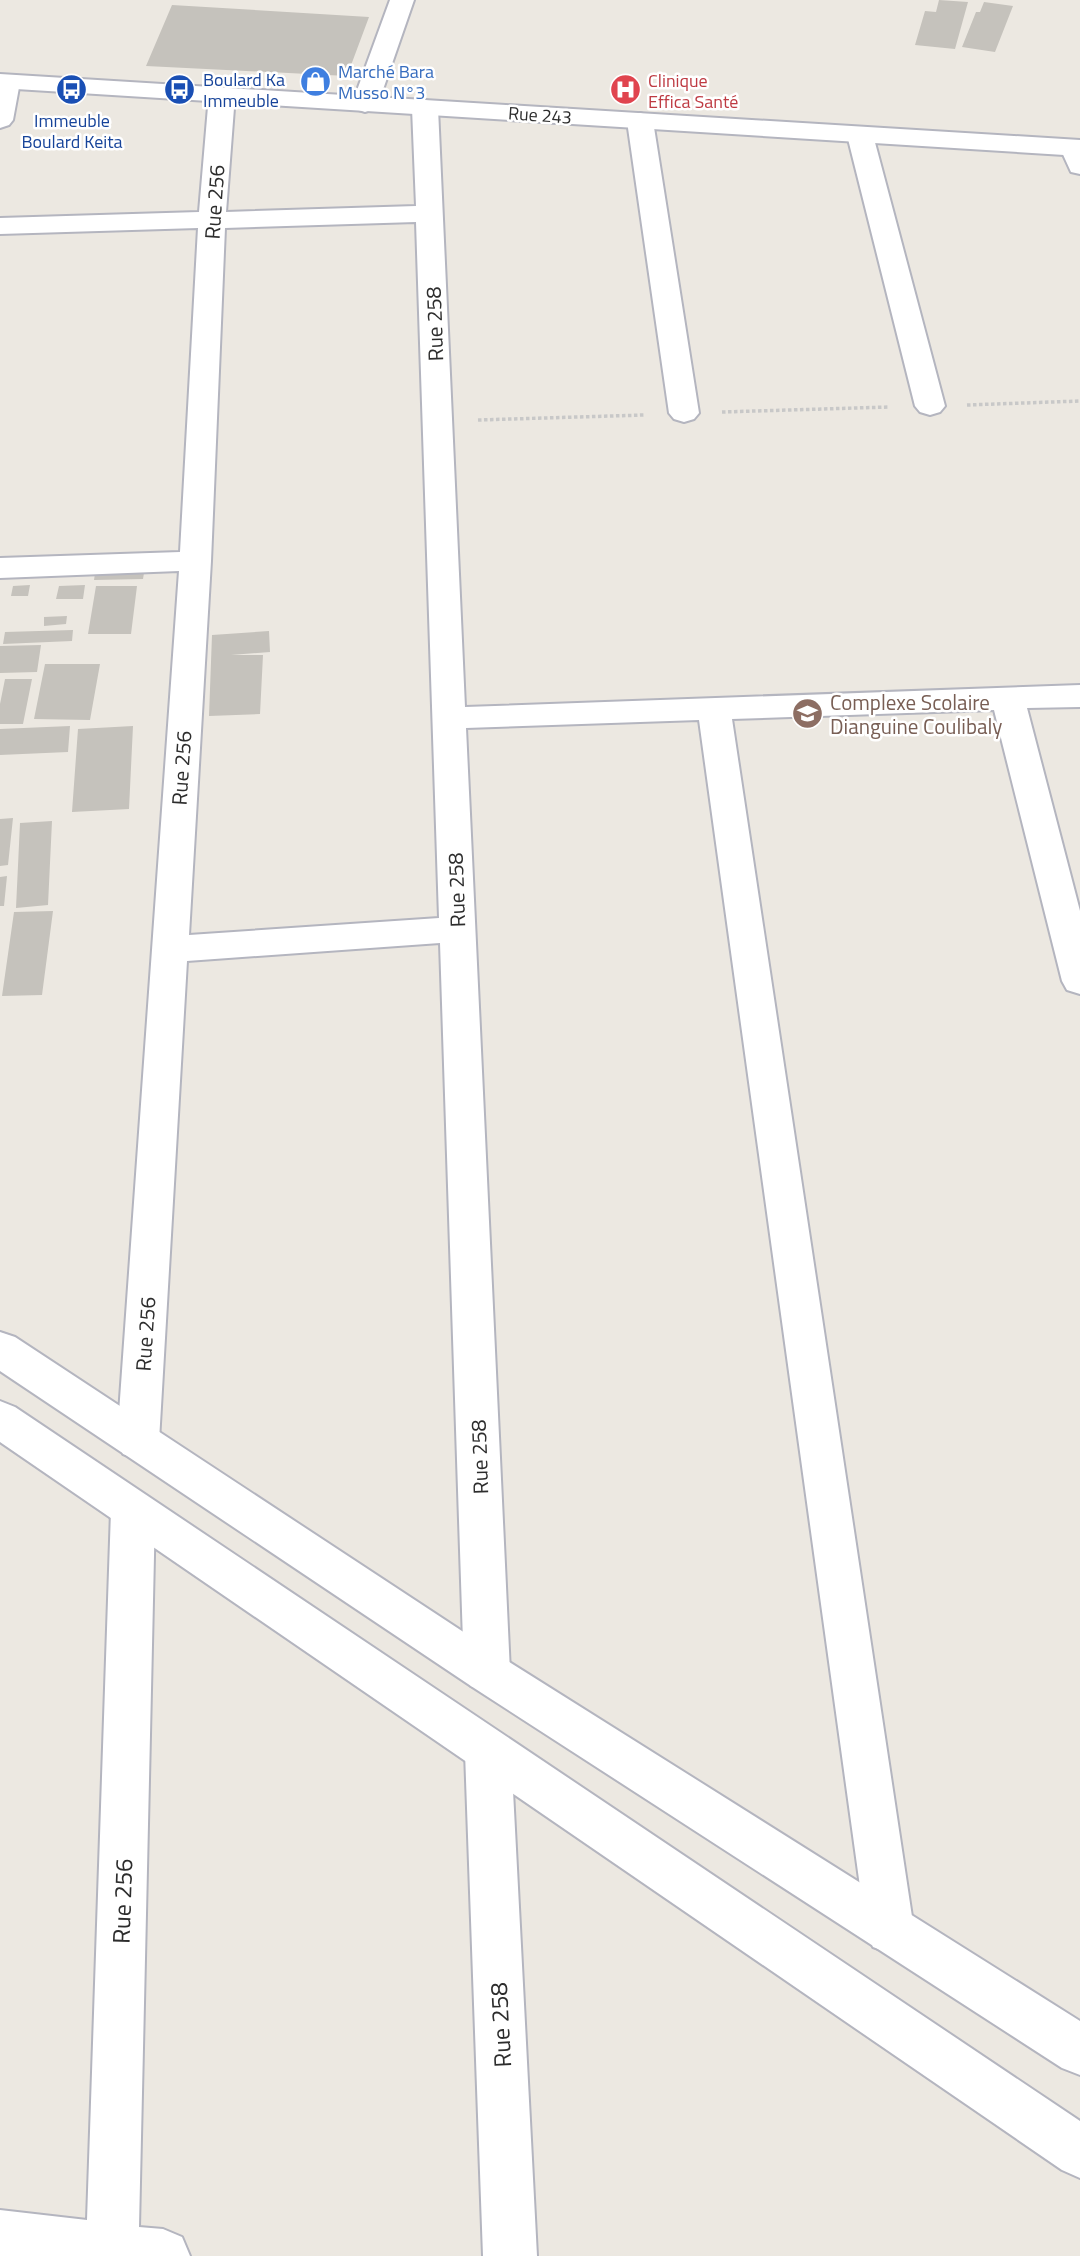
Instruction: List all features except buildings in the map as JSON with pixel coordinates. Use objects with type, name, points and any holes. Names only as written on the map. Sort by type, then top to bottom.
[{"type":"street","points":[[365,104],[402,0]]},
{"type":"street","points":[[0,120],[4,81]]},
{"type":"street","name":"Rue 243","points":[[4,81],[860,135],[1078,154]]},
{"type":"street","name":"Rue 256","points":[[138,1441],[195,561],[212,220],[222,95]]},
{"type":"street","name":"Rue 258","points":[[425,108],[487,1672]]},
{"type":"street","points":[[640,121],[684,414]]},
{"type":"street","points":[[860,135],[930,406]]},
{"type":"street","points":[[0,226],[429,214]]},
{"type":"street","points":[[0,568],[195,561]]},
{"type":"street","points":[[450,718],[1080,696]]},
{"type":"street","points":[[1008,699],[1080,981]]},
{"type":"street","points":[[714,709],[890,1930]]},
{"type":"street","points":[[170,949],[457,929]]},
{"type":"street","points":[[0,1349],[487,1672],[1080,2050]]},
{"type":"street","points":[[0,1419],[1080,2152]]},
{"type":"street","name":"Rue 256","points":[[112,2250],[133,1511]]},
{"type":"street","name":"Rue 258","points":[[488,1752],[510,2256]]},
{"type":"street","points":[[0,2236],[163,2256]]},
{"type":"path","points":[[438,421],[1080,401]]},
{"type":"place","name":"Marché Bara Musso N°3","points":[[315,81]]},
{"type":"place","name":"Immeuble Boulard Keita","points":[[72,89]]},
{"type":"place","name":"Boulard Ka Immeuble","points":[[180,89]]},
{"type":"place","name":"Clinique Effica Santé","points":[[625,90]]},
{"type":"place","name":"Complexe Scolaire Dianguine Coulibaly","points":[[807,714]]}]
